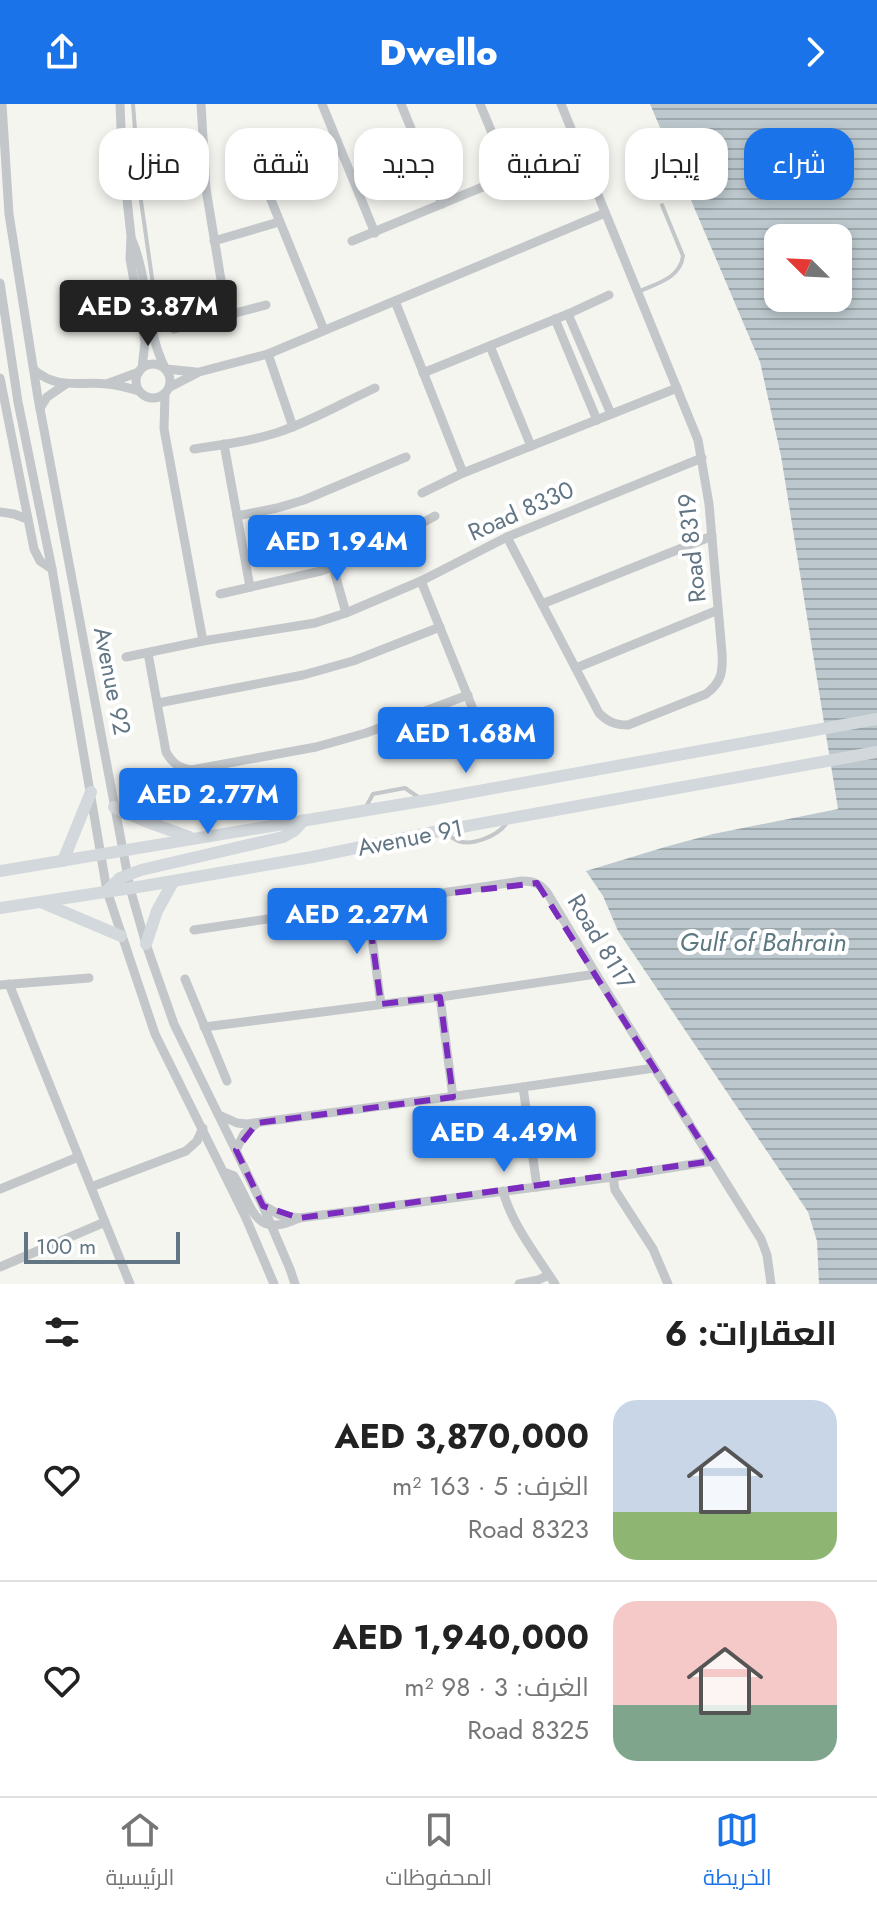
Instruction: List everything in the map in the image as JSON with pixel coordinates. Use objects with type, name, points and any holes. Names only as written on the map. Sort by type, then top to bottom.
[{"type":"street","name":"Avenue 92","points":[[2,104],[9,214],[40,408],[130,888],[174,1024],[263,1206],[295,1284]]},
{"type":"street","points":[[120,104],[132,270],[145,342],[136,382],[157,412],[164,429],[203,641]]},
{"type":"street","points":[[201,104],[206,189],[227,316]]},
{"type":"street","points":[[322,104],[375,233]]},
{"type":"street","points":[[401,104],[442,204]]},
{"type":"street","points":[[480,104],[490,128]]},
{"type":"street","name":"Road 8319","points":[[561,104],[571,128]]},
{"type":"street","points":[[352,241],[479,189]]},
{"type":"street","points":[[270,200],[324,330]]},
{"type":"street","name":"Road 8319","points":[[507,537],[599,713],[611,723],[628,725],[706,694],[715,687],[723,669],[709,504],[698,440],[600,200]]},
{"type":"street","points":[[34,370],[43,378],[66,384],[106,383],[156,398],[199,372],[268,354],[605,213]]},
{"type":"street","points":[[214,241],[279,222]]},
{"type":"street","points":[[131,236],[139,258],[155,346],[171,379],[167,390],[164,429]]},
{"type":"street","name":"Avenue 92","points":[[0,283],[18,402],[52,569],[107,891],[155,1034],[224,1172],[274,1284]]},
{"type":"street","points":[[423,373],[609,295]]},
{"type":"street","points":[[395,301],[463,473]]},
{"type":"street","points":[[174,329],[266,305]]},
{"type":"street","points":[[568,314],[611,414]]},
{"type":"street","points":[[555,319],[597,420]]},
{"type":"street","points":[[490,346],[531,446]]},
{"type":"street","points":[[268,354],[293,427]]},
{"type":"street","points":[[106,383],[151,364],[161,365],[165,369],[199,372]]},
{"type":"street","points":[[0,378],[36,556],[52,569]]},
{"type":"street","points":[[40,408],[47,397],[66,384]]},
{"type":"street","points":[[194,449],[258,438],[293,427],[375,388]]},
{"type":"street","points":[[422,493],[463,473],[677,388]]},
{"type":"street","points":[[224,444],[250,587]]},
{"type":"street","points":[[237,516],[304,500],[406,457]]},
{"type":"street","name":"Road 8330","points":[[126,657],[315,623],[346,613],[421,581],[507,537],[702,458]]},
{"type":"street","points":[[0,512],[14,508],[23,499]]},
{"type":"street","points":[[0,512],[27,519]]},
{"type":"street","points":[[220,594],[333,567],[362,556],[435,516]]},
{"type":"street","points":[[542,604],[712,536]]},
{"type":"street","points":[[333,567],[346,613]]},
{"type":"street","points":[[421,581],[481,729]]},
{"type":"street","points":[[576,668],[718,610]]},
{"type":"street","points":[[158,703],[303,675],[353,661],[440,627]]},
{"type":"street","points":[[148,653],[166,752],[177,765],[191,770],[316,747],[366,733],[468,695]]},
{"type":"street","name":"Avenue 91","points":[[0,871],[877,719]]},
{"type":"street","name":"Avenue 91","points":[[0,908],[173,882],[877,752]]},
{"type":"street","points":[[63,861],[91,792]]},
{"type":"street","points":[[114,807],[192,838]]},
{"type":"street","points":[[107,891],[127,874],[283,837],[304,820]]},
{"type":"street","name":"Road 8117","points":[[194,930],[530,881],[543,887],[761,1239],[771,1284]]},
{"type":"street","points":[[146,944],[157,911],[173,882]]},
{"type":"street","points":[[40,902],[121,936]]},
{"type":"street","points":[[367,903],[381,1004]]},
{"type":"street","points":[[204,1027],[596,974]]},
{"type":"street","points":[[89,978],[4,984],[130,1284]]},
{"type":"street","points":[[185,979],[227,1081]]},
{"type":"street","points":[[440,997],[453,1097]]},
{"type":"street","points":[[219,1115],[237,1123],[257,1123],[654,1068]]},
{"type":"street","points":[[523,1087],[537,1187]]},
{"type":"street","points":[[236,1150],[244,1134],[257,1123]]},
{"type":"street","points":[[186,1151],[197,1141],[203,1128]]},
{"type":"street","points":[[91,1187],[186,1151],[214,1153]]},
{"type":"street","points":[[0,1189],[78,1157]]},
{"type":"street","points":[[263,1206],[280,1215],[299,1218],[713,1161]]},
{"type":"street","points":[[224,1172],[234,1176],[257,1218],[272,1226],[286,1225],[299,1218]]},
{"type":"street","points":[[613,1177],[615,1190],[653,1249],[668,1284]]},
{"type":"street","points":[[503,1191],[514,1218],[552,1279],[519,1284]]},
{"type":"street","points":[[0,1267],[105,1222]]},
{"type":"lane","points":[[133,104],[136,156],[155,299],[149,314]]},
{"type":"lane","points":[[638,292],[672,277],[682,265],[683,256],[662,205]]},
{"type":"highlighted area","points":[[537,883],[713,1161],[299,1218],[263,1206],[236,1150],[257,1123],[453,1097],[440,997],[381,1004],[367,903]]},
{"type":"water","name":"Gulf of Bahrain","points":[[650,104],[877,104],[877,1284],[819,1284],[817,1241],[808,1212],[618,931],[603,896],[586,871],[713,834],[838,809],[781,456],[760,362],[691,200],[728,200],[728,128],[660,128]]}]
